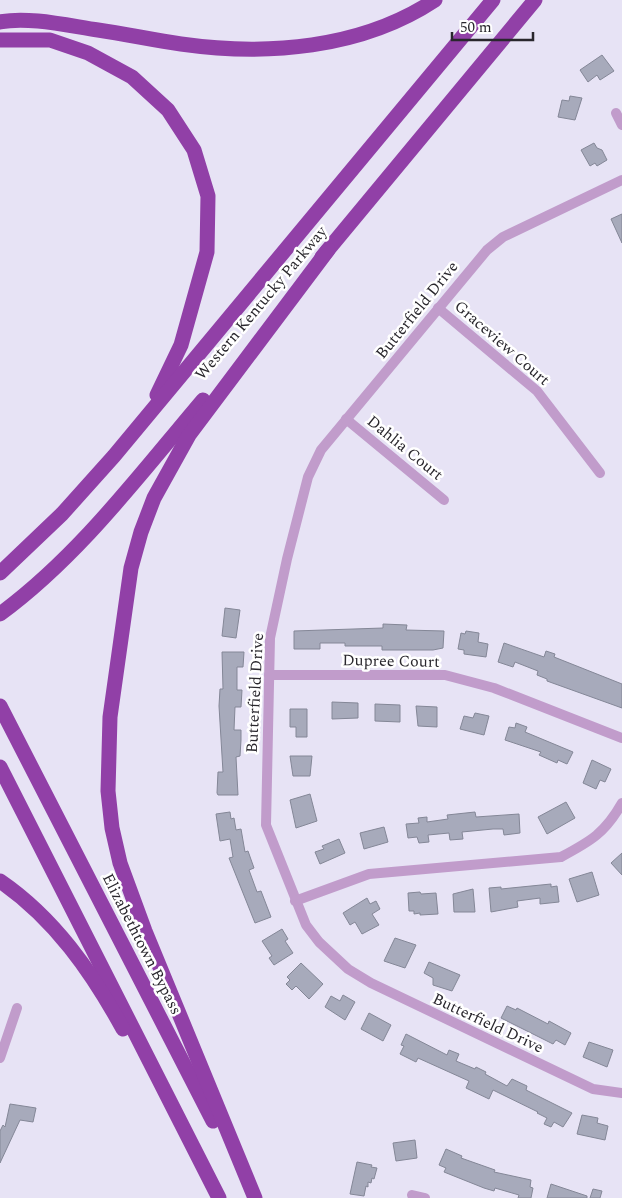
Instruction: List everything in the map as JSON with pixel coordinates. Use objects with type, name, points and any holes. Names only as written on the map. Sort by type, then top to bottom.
[{"type":"highway","points":[[0,22],[44,22],[218,48],[255,50],[292,48],[364,33],[398,20],[435,0]]},
{"type":"highway","name":"Western Kentucky Parkway","points":[[0,573],[62,514],[114,456],[493,0]]},
{"type":"highway","name":"Western Kentucky Parkway","points":[[0,614],[42,578],[102,517],[328,250],[535,0]]},
{"type":"highway","points":[[0,40],[50,40],[88,53],[132,77],[168,110],[194,150],[208,196],[207,252],[181,345],[163,386],[114,456]]},
{"type":"highway","points":[[253,1198],[145,931],[120,863],[112,828],[108,791],[110,717],[119,642],[131,568],[141,532],[154,498],[189,435],[328,250]]},
{"type":"highway","name":"Elizabethtown Bypass","points":[[0,706],[253,1198]]},
{"type":"highway","points":[[0,767],[218,1198]]},
{"type":"highway","points":[[0,882],[35,909],[85,966],[106,999],[218,1198]]},
{"type":"street","points":[[616,113],[622,125]]},
{"type":"street","name":"Butterfield Drive","points":[[622,180],[498,240],[438,308],[321,450],[308,477],[287,559],[270,638],[266,825],[306,925],[318,942],[348,969],[371,983],[593,1088],[622,1093]]},
{"type":"street","name":"Graceview Court","points":[[438,308],[537,391],[600,473]]},
{"type":"street","name":"Dahlia Court","points":[[346,419],[444,500]]},
{"type":"street","name":"Dupree Court","points":[[269,675],[445,676],[494,688],[622,738]]},
{"type":"street","points":[[295,901],[369,874],[561,857],[589,842],[610,823],[622,803]]},
{"type":"street","points":[[0,1058],[16,1008]]},
{"type":"street","points":[[412,1194],[425,1198]]},
{"type":"building","points":[[602,55],[614,71],[600,80],[597,75],[588,82],[580,70]]},
{"type":"building","points":[[570,96],[582,98],[575,120],[558,117],[562,100],[569,101]]},
{"type":"building","points":[[594,143],[597,148],[602,150],[607,160],[597,166],[595,163],[590,166],[581,150]]},
{"type":"building","points":[[622,214],[622,243],[611,219]]},
{"type":"building","points":[[225,608],[240,610],[236,638],[222,636]]},
{"type":"building","points":[[383,624],[407,625],[406,630],[444,631],[443,648],[433,650],[382,650],[382,646],[345,646],[345,643],[320,643],[320,649],[294,649],[294,631],[383,628]]},
{"type":"building","points":[[466,631],[479,633],[478,642],[488,644],[486,657],[464,654],[464,650],[458,649],[461,633],[465,634]]},
{"type":"building","points":[[504,643],[544,657],[546,651],[555,654],[554,657],[622,684],[622,708],[547,681],[547,679],[537,675],[538,671],[515,662],[513,667],[498,662]]},
{"type":"building","points":[[222,652],[244,652],[243,667],[237,667],[237,690],[242,690],[241,707],[235,707],[234,730],[241,730],[240,756],[236,757],[238,795],[218,795],[217,793],[218,772],[223,772],[219,706],[220,689],[223,689]]},
{"type":"building","points":[[332,702],[358,703],[358,718],[332,719]]},
{"type":"building","points":[[375,704],[400,705],[400,722],[375,721]]},
{"type":"building","points":[[416,706],[437,707],[437,727],[418,726]]},
{"type":"building","points":[[290,709],[307,709],[307,737],[296,737],[296,727],[290,727]]},
{"type":"building","points":[[475,713],[489,716],[484,735],[460,729],[464,716],[473,718]]},
{"type":"building","points":[[516,723],[527,727],[525,732],[573,752],[567,764],[558,760],[557,763],[539,755],[541,752],[505,740],[509,727],[515,728]]},
{"type":"building","points":[[290,756],[312,756],[310,776],[293,776]]},
{"type":"building","points":[[592,760],[611,769],[605,782],[600,780],[596,789],[583,783]]},
{"type":"building","points":[[310,794],[317,821],[296,828],[290,800]]},
{"type":"building","points":[[566,802],[575,818],[547,834],[538,817]]},
{"type":"building","points":[[230,812],[231,819],[234,818],[236,830],[241,829],[245,852],[248,851],[254,868],[249,870],[257,892],[261,891],[271,917],[255,923],[229,858],[233,857],[230,839],[220,841],[216,814]]},
{"type":"building","points":[[475,812],[476,817],[519,814],[520,833],[504,835],[503,829],[462,832],[463,839],[450,840],[449,833],[428,835],[429,842],[419,843],[417,837],[408,838],[406,824],[419,823],[418,818],[427,817],[427,822],[448,819],[447,815]]},
{"type":"building","points":[[384,827],[388,842],[364,849],[360,833]]},
{"type":"building","points":[[339,839],[345,853],[320,864],[315,852],[324,849],[322,846]]},
{"type":"building","points":[[622,853],[622,875],[611,863]]},
{"type":"building","points":[[592,872],[599,895],[577,902],[569,879]]},
{"type":"building","points":[[551,884],[551,887],[557,886],[559,902],[540,904],[540,898],[517,901],[518,907],[491,912],[489,888],[501,887],[501,889]]},
{"type":"building","points":[[473,889],[475,912],[454,912],[453,894]]},
{"type":"building","points":[[420,892],[421,894],[436,893],[438,914],[420,915],[420,913],[414,914],[414,911],[409,911],[408,893]]},
{"type":"building","points":[[367,898],[370,904],[376,901],[380,909],[372,914],[379,925],[362,934],[355,922],[350,925],[343,913]]},
{"type":"building","points":[[282,929],[288,939],[285,941],[293,953],[274,965],[269,958],[272,956],[262,941]]},
{"type":"building","points":[[395,938],[416,945],[405,968],[384,961]]},
{"type":"building","points":[[429,962],[460,975],[452,991],[433,985],[433,978],[424,973]]},
{"type":"building","points":[[301,963],[323,984],[309,999],[296,986],[292,990],[286,984],[290,980],[287,977]]},
{"type":"building","points":[[343,995],[355,1002],[345,1020],[325,1007],[331,996],[340,1001]]},
{"type":"building","points":[[507,1006],[516,1010],[517,1008],[548,1024],[549,1021],[571,1033],[565,1045],[556,1040],[553,1044],[501,1018]]},
{"type":"building","points":[[369,1013],[391,1025],[383,1041],[361,1029]]},
{"type":"building","points":[[406,1034],[447,1055],[449,1050],[459,1054],[456,1061],[475,1069],[476,1067],[507,1086],[512,1079],[527,1086],[526,1090],[572,1113],[563,1127],[554,1122],[551,1127],[544,1124],[547,1118],[538,1112],[493,1090],[489,1099],[466,1088],[469,1081],[418,1058],[416,1062],[400,1054],[404,1046],[401,1045]]},
{"type":"building","points":[[589,1042],[613,1050],[607,1067],[583,1057]]},
{"type":"building","points":[[10,1104],[36,1108],[33,1122],[20,1120],[0,1163],[0,1131],[3,1125],[5,1127]]},
{"type":"building","points":[[582,1115],[598,1118],[597,1123],[608,1126],[605,1140],[577,1134]]},
{"type":"building","points":[[415,1140],[417,1158],[396,1161],[393,1143]]},
{"type":"building","points":[[446,1149],[462,1156],[461,1158],[495,1170],[494,1172],[531,1180],[530,1187],[533,1188],[531,1198],[518,1198],[519,1195],[495,1188],[494,1191],[444,1172],[446,1168],[439,1165]]},
{"type":"building","points":[[357,1162],[377,1168],[374,1179],[372,1178],[371,1183],[368,1182],[368,1187],[366,1186],[364,1196],[350,1194]]},
{"type":"building","points":[[551,1184],[587,1196],[587,1198],[547,1198]]},
{"type":"building","points":[[593,1189],[602,1191],[600,1198],[590,1198]]}]
